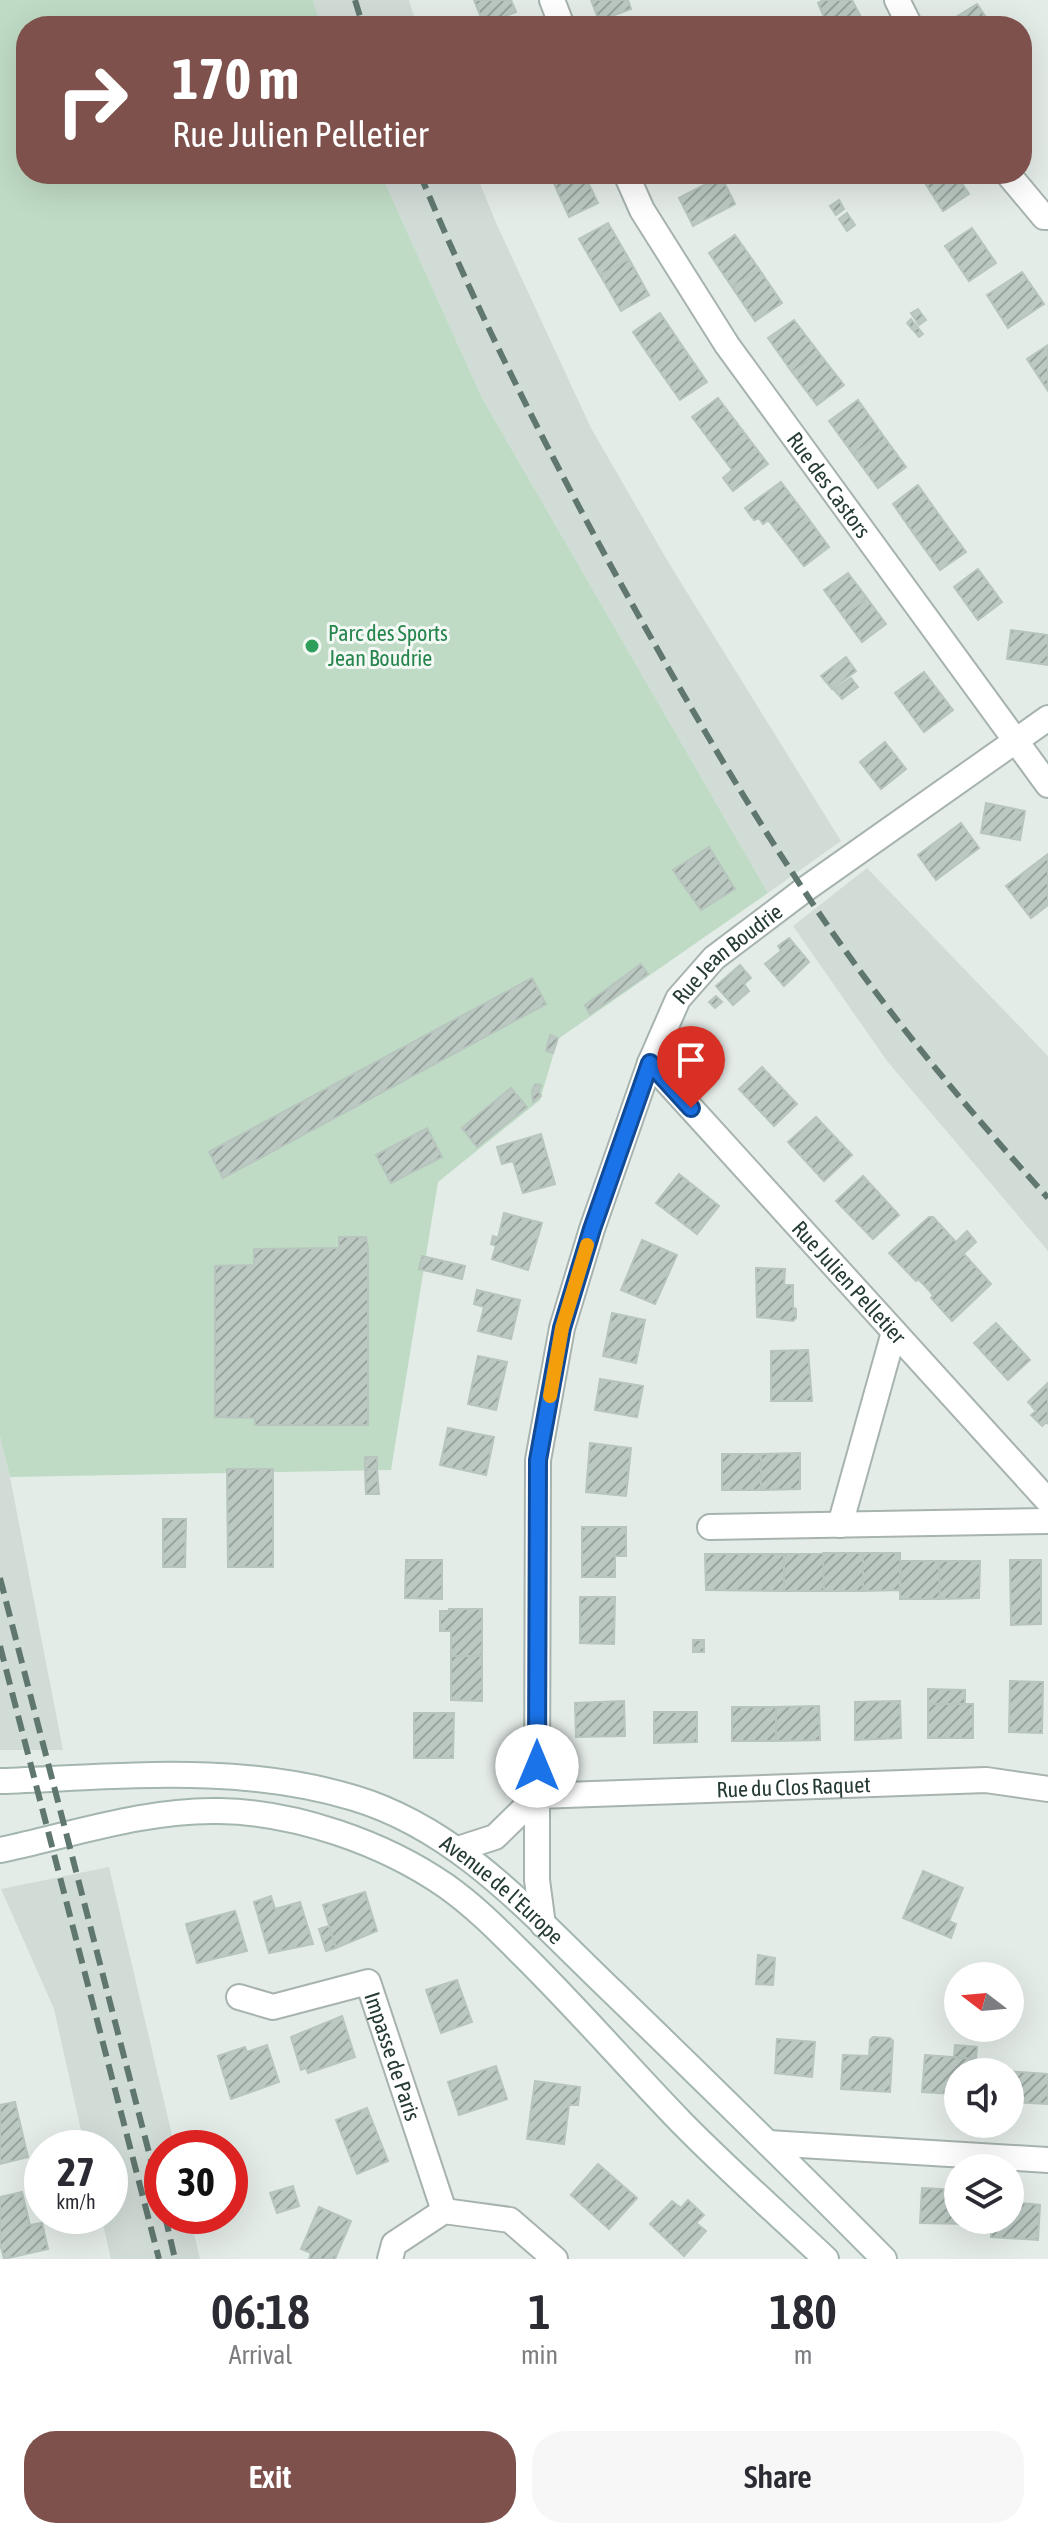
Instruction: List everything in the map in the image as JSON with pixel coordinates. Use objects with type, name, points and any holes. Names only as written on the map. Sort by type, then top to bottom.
[{"type":"street","name":"Rue des Castors","points":[[630,184],[642,210],[727,345],[1048,785]]},
{"type":"street","points":[[1017,184],[1047,219]]},
{"type":"street","name":"Rue Jean Boudrie","points":[[543,1925],[537,1880],[538,1460],[562,1328],[592,1229],[650,1063],[678,999],[714,958],[804,890],[1048,718]]},
{"type":"street","name":"Rue Julien Pelletier","points":[[650,1063],[1048,1501]]},
{"type":"street","points":[[840,1525],[894,1332]]},
{"type":"street","points":[[710,1527],[1048,1521]]},
{"type":"street","name":"Avenue de l'Europe","points":[[0,1781],[197,1774],[281,1781],[357,1799],[405,1819],[458,1849],[501,1885],[884,2259]]},
{"type":"street","name":"Rue du Clos Raquet","points":[[537,1796],[986,1780],[1048,1789]]},
{"type":"street","points":[[458,1849],[495,1837],[537,1796]]},
{"type":"street","name":"Avenue de l'Europe","points":[[0,1850],[147,1817],[219,1811],[297,1820],[343,1835],[408,1864],[448,1887],[483,1916],[569,1999],[681,2122],[826,2259]]},
{"type":"street","name":"Impasse de Paris","points":[[239,1997],[273,2007],[368,1982],[444,2211]]},
{"type":"street","points":[[768,2143],[1048,2160]]},
{"type":"street","points":[[390,2259],[394,2244],[444,2211],[510,2220],[555,2259]]},
{"type":"shaded area","points":[[313,0],[409,0],[414,16],[318,16]]},
{"type":"shaded area","points":[[386,184],[480,184],[591,428],[670,565],[841,841],[768,893],[482,398]]},
{"type":"shaded area","points":[[867,868],[1048,1056],[1048,1251],[887,1061],[793,926]]},
{"type":"shaded area","points":[[0,1437],[10,1477],[63,1750],[0,1750]]},
{"type":"shaded area","points":[[109,1867],[171,2130],[144,2130],[144,2234],[194,2234],[200,2259],[111,2259],[105,2234],[128,2234],[128,2130],[81,2130],[54,2009],[1,1889]]},
{"type":"green space","name":"Parc des Sports Jean Boudrie","points":[[0,0],[313,0],[318,16],[16,16],[16,184],[386,184],[482,398],[768,893],[558,1039],[540,1100],[438,1182],[391,1470],[10,1477],[0,1437]]},
{"type":"building","points":[[474,0],[511,0],[516,12],[506,16],[480,16]]},
{"type":"building","points":[[591,0],[628,0],[631,9],[612,16],[597,16]]},
{"type":"building","points":[[823,0],[852,0],[860,16],[824,16],[818,3]]},
{"type":"building","points":[[977,4],[985,16],[958,16]]},
{"type":"building","points":[[554,184],[589,184],[598,203],[569,217]]},
{"type":"building","points":[[706,184],[725,184],[735,204],[693,226],[679,198]]},
{"type":"building","points":[[926,184],[962,184],[969,194],[943,211]]},
{"type":"building","points":[[839,200],[844,209],[836,215],[830,206]]},
{"type":"building","points":[[847,213],[855,225],[847,231],[839,219]]},
{"type":"building","points":[[608,223],[629,259],[600,275],[579,239]]},
{"type":"building","points":[[972,228],[996,263],[969,281],[945,246]]},
{"type":"building","points":[[735,235],[759,269],[732,287],[709,253]]},
{"type":"building","points":[[629,259],[649,295],[621,311],[600,275]]},
{"type":"building","points":[[759,269],[782,303],[755,321],[732,287]]},
{"type":"building","points":[[1022,272],[1044,304],[1008,328],[987,295]]},
{"type":"building","points":[[918,309],[926,320],[919,325],[911,313]]},
{"type":"building","points":[[660,313],[683,347],[656,366],[633,332]]},
{"type":"building","points":[[911,319],[923,334],[919,337],[907,323]]},
{"type":"building","points":[[794,320],[819,353],[792,372],[768,338]]},
{"type":"building","points":[[1048,345],[1048,391],[1027,359]]},
{"type":"building","points":[[683,347],[707,382],[680,400],[656,366]]},
{"type":"building","points":[[819,353],[844,385],[817,405],[792,372]]},
{"type":"building","points":[[718,398],[743,431],[717,450],[692,417]]},
{"type":"building","points":[[858,400],[882,434],[853,454],[829,421]]},
{"type":"building","points":[[743,431],[768,464],[733,491],[723,478],[732,470],[717,450]]},
{"type":"building","points":[[882,434],[906,467],[878,488],[853,454]]},
{"type":"building","points":[[781,482],[805,514],[779,534],[768,520],[763,524],[759,518],[754,520],[745,508]]},
{"type":"building","points":[[918,485],[942,519],[916,537],[893,504]]},
{"type":"building","points":[[805,514],[829,547],[804,566],[779,534]]},
{"type":"building","points":[[942,519],[966,552],[940,570],[916,537]]},
{"type":"building","points":[[978,569],[1002,602],[978,620],[954,587]]},
{"type":"building","points":[[848,573],[867,598],[843,616],[824,590]]},
{"type":"building","points":[[867,598],[886,624],[862,642],[843,616]]},
{"type":"building","points":[[1011,630],[1048,635],[1048,665],[1007,659]]},
{"type":"building","points":[[846,657],[856,671],[832,689],[821,676]]},
{"type":"building","points":[[924,672],[953,710],[924,732],[895,693]]},
{"type":"building","points":[[851,678],[858,687],[842,699],[834,690]]},
{"type":"building","points":[[885,742],[906,769],[881,789],[860,762]]},
{"type":"building","points":[[986,803],[1025,811],[1020,840],[981,833]]},
{"type":"building","points":[[961,823],[979,848],[936,880],[918,855]]},
{"type":"building","points":[[709,847],[735,889],[701,910],[673,870]]},
{"type":"building","points":[[1048,854],[1048,905],[1031,918],[1006,886]]},
{"type":"building","points":[[789,938],[809,962],[784,986],[765,964],[781,951],[778,946]]},
{"type":"building","points":[[641,964],[648,974],[590,1014],[585,1005]]},
{"type":"building","points":[[740,965],[751,978],[744,984],[749,991],[733,1005],[716,986]]},
{"type":"building","points":[[532,978],[546,1004],[223,1178],[209,1152]]},
{"type":"building","points":[[716,996],[722,1002],[715,1008],[709,1002]]},
{"type":"building","points":[[550,1035],[558,1038],[553,1053],[546,1051]]},
{"type":"building","points":[[762,1067],[797,1104],[774,1126],[739,1089]]},
{"type":"building","points":[[535,1084],[541,1085],[541,1096],[533,1102],[532,1091]]},
{"type":"building","points":[[511,1088],[527,1107],[477,1147],[462,1128]]},
{"type":"building","points":[[816,1117],[852,1155],[824,1181],[788,1142]]},
{"type":"building","points":[[427,1128],[442,1157],[391,1183],[376,1155]]},
{"type":"building","points":[[541,1134],[555,1184],[523,1193],[513,1161],[502,1164],[497,1147]]},
{"type":"building","points":[[679,1174],[719,1206],[697,1234],[656,1203]]},
{"type":"building","points":[[863,1176],[899,1215],[873,1239],[836,1201]]},
{"type":"building","points":[[504,1213],[542,1223],[528,1270],[492,1259],[496,1246],[491,1244],[493,1236],[498,1238]]},
{"type":"building","points":[[929,1217],[933,1217],[956,1242],[967,1231],[976,1242],[927,1288],[889,1253]]},
{"type":"building","points":[[339,1237],[366,1237],[368,1248],[368,1425],[255,1425],[255,1418],[215,1417],[215,1266],[254,1265],[254,1249],[339,1248]]},
{"type":"building","points":[[642,1240],[677,1255],[655,1304],[621,1290]]},
{"type":"building","points":[[964,1254],[991,1284],[952,1321],[931,1298],[933,1295],[927,1288]]},
{"type":"building","points":[[422,1256],[465,1266],[462,1279],[419,1269]]},
{"type":"building","points":[[756,1268],[785,1269],[784,1285],[793,1285],[796,1318],[793,1321],[757,1317]]},
{"type":"building","points":[[477,1290],[520,1300],[511,1339],[478,1331],[484,1307],[474,1304]]},
{"type":"building","points":[[612,1313],[645,1320],[636,1363],[603,1356]]},
{"type":"building","points":[[996,1323],[1030,1360],[1008,1380],[974,1343]]},
{"type":"building","points":[[808,1350],[812,1401],[771,1401],[771,1351]]},
{"type":"building","points":[[478,1356],[507,1362],[496,1410],[468,1404]]},
{"type":"building","points":[[600,1379],[643,1386],[637,1417],[595,1410]]},
{"type":"building","points":[[1048,1383],[1048,1424],[1042,1426],[1031,1415],[1036,1411],[1028,1402]]},
{"type":"building","points":[[448,1428],[494,1437],[486,1475],[440,1465]]},
{"type":"building","points":[[590,1443],[631,1448],[626,1496],[586,1492]]},
{"type":"building","points":[[800,1453],[800,1489],[761,1490],[761,1454]]},
{"type":"building","points":[[722,1454],[761,1454],[761,1490],[722,1490]]},
{"type":"building","points":[[365,1457],[377,1457],[377,1469],[365,1469]]},
{"type":"building","points":[[227,1469],[273,1469],[273,1567],[228,1567]]},
{"type":"building","points":[[365,1469],[377,1469],[379,1494],[366,1494]]},
{"type":"building","points":[[163,1519],[186,1519],[185,1567],[163,1567]]},
{"type":"building","points":[[582,1527],[626,1527],[626,1556],[615,1556],[615,1577],[582,1577]]},
{"type":"building","points":[[823,1553],[863,1553],[863,1591],[824,1591]]},
{"type":"building","points":[[823,1553],[824,1591],[784,1591],[784,1554]]},
{"type":"building","points":[[863,1553],[900,1553],[900,1590],[863,1591]]},
{"type":"building","points":[[705,1554],[784,1554],[784,1591],[706,1590]]},
{"type":"building","points":[[406,1560],[442,1560],[442,1599],[405,1598]]},
{"type":"building","points":[[1010,1560],[1041,1560],[1041,1624],[1011,1625]]},
{"type":"building","points":[[901,1561],[939,1561],[940,1599],[900,1599]]},
{"type":"building","points":[[939,1561],[980,1561],[979,1598],[940,1599]]},
{"type":"building","points":[[580,1597],[615,1597],[614,1644],[580,1643]]},
{"type":"building","points":[[482,1609],[482,1656],[451,1656],[451,1631],[440,1631],[440,1611]]},
{"type":"building","points":[[693,1640],[704,1640],[704,1652],[693,1652]]},
{"type":"building","points":[[451,1656],[482,1656],[482,1701],[451,1700]]},
{"type":"building","points":[[1010,1681],[1043,1682],[1042,1733],[1009,1732]]},
{"type":"building","points":[[928,1689],[965,1690],[965,1704],[928,1704]]},
{"type":"building","points":[[624,1701],[625,1736],[576,1737],[575,1703]]},
{"type":"building","points":[[900,1701],[901,1738],[855,1740],[855,1702]]},
{"type":"building","points":[[928,1704],[973,1704],[973,1738],[928,1738]]},
{"type":"building","points":[[819,1706],[820,1740],[776,1741],[776,1707]]},
{"type":"building","points":[[732,1707],[776,1707],[776,1741],[732,1741]]},
{"type":"building","points":[[654,1712],[697,1712],[697,1742],[654,1743]]},
{"type":"building","points":[[414,1713],[454,1713],[453,1758],[414,1758]]},
{"type":"building","points":[[923,1871],[963,1888],[949,1921],[956,1924],[951,1938],[903,1918]]},
{"type":"building","points":[[365,1892],[377,1931],[336,1948],[323,1905]]},
{"type":"building","points":[[271,1896],[275,1909],[300,1902],[313,1944],[269,1953],[254,1902]]},
{"type":"building","points":[[235,1911],[247,1951],[197,1963],[186,1924]]},
{"type":"building","points":[[329,1926],[336,1948],[326,1951],[319,1929]]},
{"type":"building","points":[[758,1955],[775,1958],[773,1985],[756,1984]]},
{"type":"building","points":[[457,1980],[472,2022],[441,2033],[426,1990]]},
{"type":"building","points":[[342,2016],[355,2057],[308,2073],[306,2068],[301,2070],[291,2037]]},
{"type":"building","points":[[873,2037],[893,2041],[890,2092],[841,2089],[843,2055],[869,2056]]},
{"type":"building","points":[[777,2039],[815,2042],[812,2077],[775,2073]]},
{"type":"building","points":[[267,2045],[279,2082],[231,2099],[218,2056],[245,2047],[247,2052]]},
{"type":"building","points":[[955,2045],[977,2047],[976,2058],[954,2057]]},
{"type":"building","points":[[925,2055],[963,2058],[944,2058],[944,2093],[922,2092]]},
{"type":"building","points":[[496,2066],[507,2099],[459,2115],[448,2082]]},
{"type":"building","points":[[1024,2072],[1048,2074],[1048,2104],[1024,2103]]},
{"type":"building","points":[[535,2081],[580,2087],[578,2105],[569,2105],[564,2144],[527,2139]]},
{"type":"building","points":[[15,2102],[24,2140],[24,2158],[0,2164],[0,2105]]},
{"type":"building","points":[[367,2108],[388,2161],[357,2174],[336,2120]]},
{"type":"building","points":[[598,2164],[637,2198],[609,2229],[571,2195]]},
{"type":"building","points":[[293,2186],[299,2206],[277,2213],[270,2193]]},
{"type":"building","points":[[922,2188],[944,2189],[944,2223],[920,2223]]},
{"type":"building","points":[[22,2192],[24,2234],[45,2234],[48,2249],[4,2259],[0,2243],[0,2197]]},
{"type":"building","points":[[688,2200],[704,2215],[696,2223],[706,2231],[684,2256],[650,2224],[672,2201],[681,2208]]},
{"type":"building","points":[[1024,2203],[1040,2205],[1038,2240],[991,2237],[991,2234],[1024,2234]]},
{"type":"building","points":[[319,2207],[351,2221],[335,2259],[309,2259],[311,2253],[301,2249]]},
{"type":"railway","points":[[355,0],[360,16]]},
{"type":"railway","points":[[424,184],[488,328],[564,478],[617,577],[754,813],[831,930],[889,1010],[1048,1198]]},
{"type":"railway","points":[[0,1578],[144,2134]]},
{"type":"railway","points":[[0,1646],[159,2259]]},
{"type":"railway","points":[[169,2234],[175,2259]]},
{"type":"slow traffic","points":[[550,1396],[562,1328],[587,1245]]},
{"type":"place","name":"Parc des Sports Jean Boudrie","points":[[312,646]]},
{"type":"route","points":[[537,1766],[538,1460],[562,1328],[592,1229],[650,1063],[691,1108]]}]
